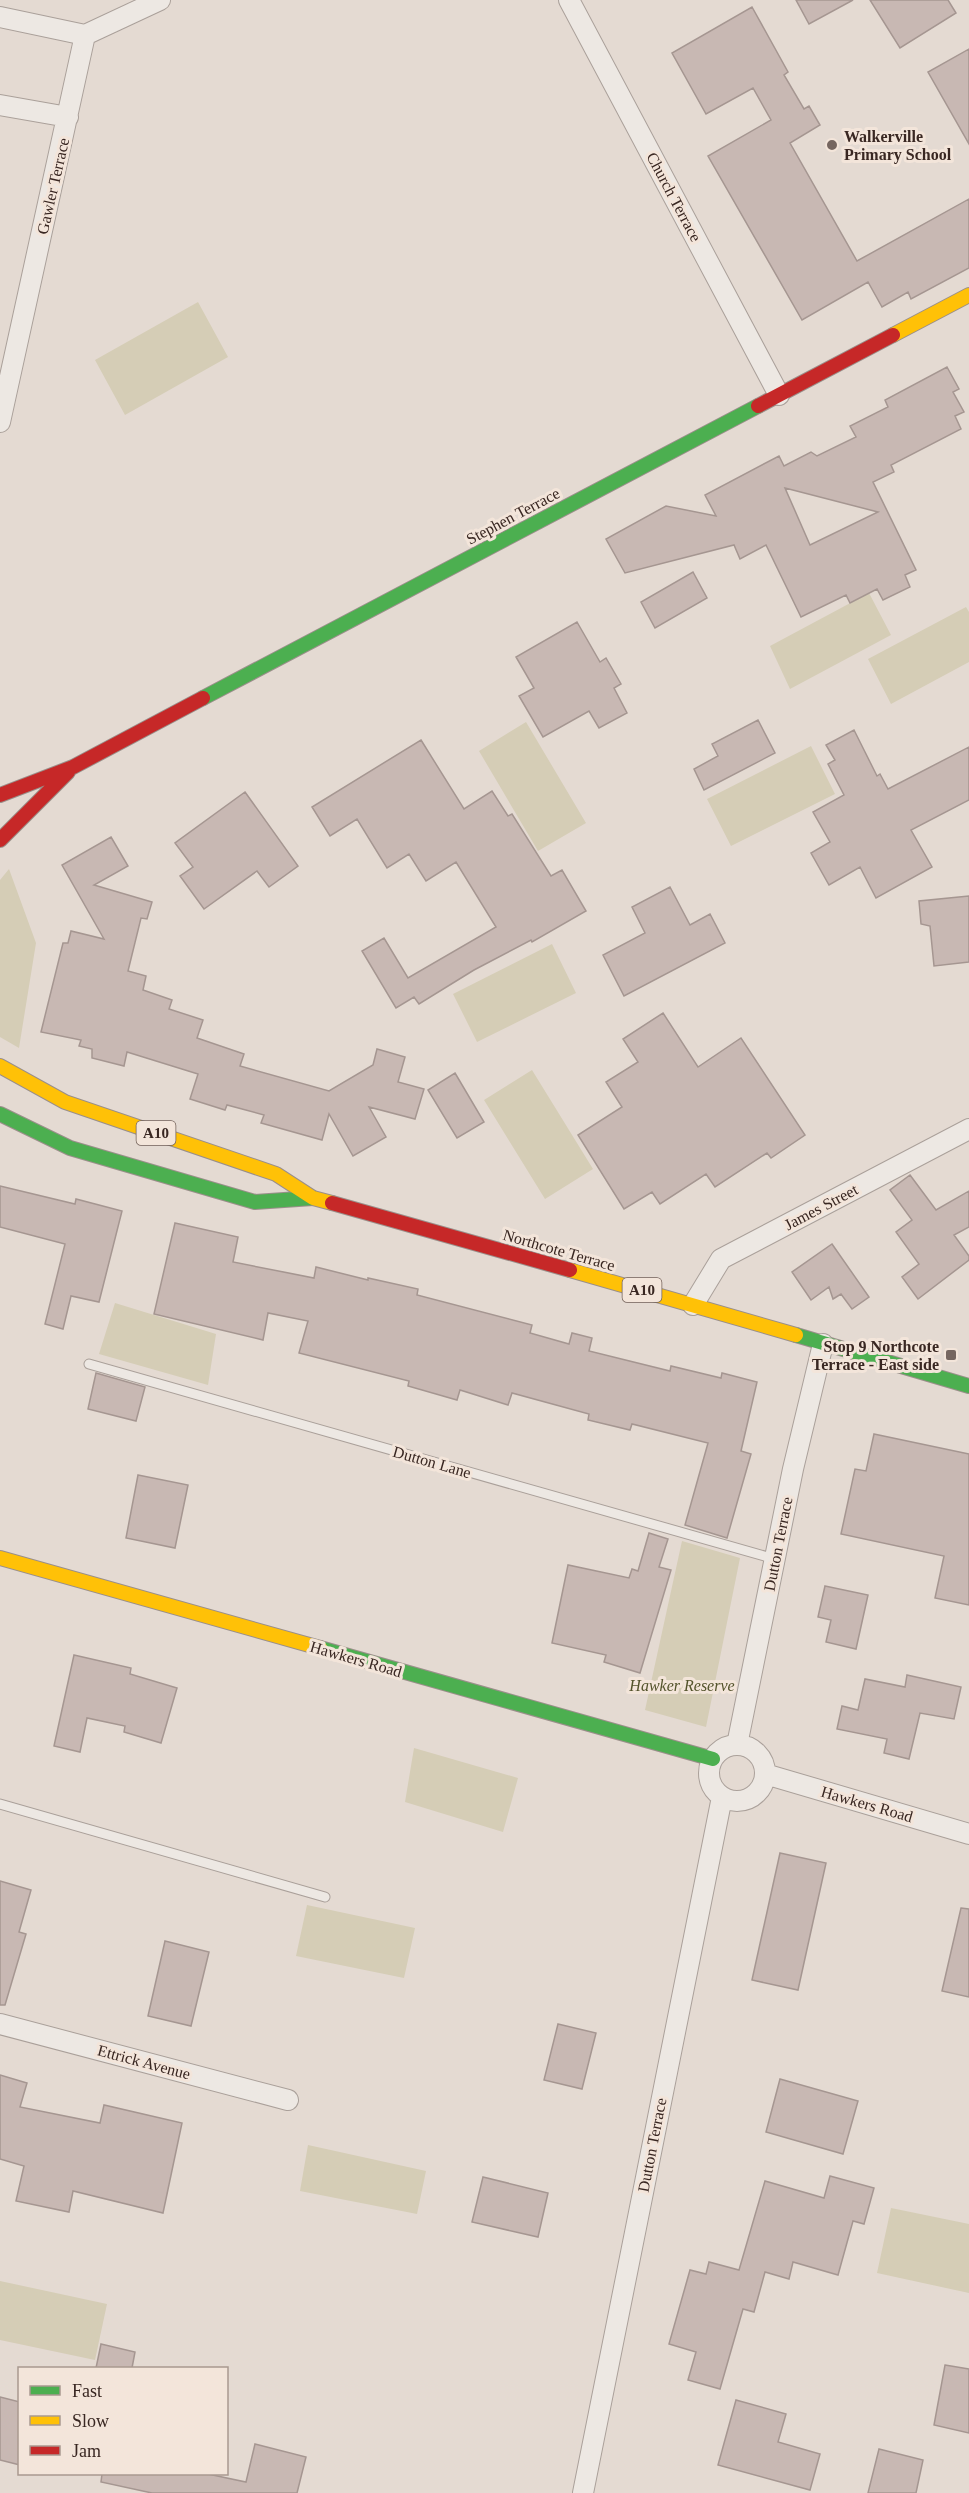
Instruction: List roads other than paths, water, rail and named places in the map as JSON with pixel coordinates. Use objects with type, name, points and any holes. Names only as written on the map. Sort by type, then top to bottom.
[{"type":"main road","name":"Stephen Terrace","points":[[0,795],[73,767],[969,295]]},
{"type":"main road","name":"Stephen Terrace","points":[[0,840],[73,767]]},
{"type":"main road","name":"Northcote Terrace","points":[[0,1066],[65,1102],[276,1174],[313,1198],[693,1305],[969,1386]]},
{"type":"main road","name":"Northcote Terrace","points":[[0,1114],[70,1148],[255,1202],[313,1198]]},
{"type":"main road","points":[[9,1136],[70,1148]]},
{"type":"main road","name":"Hawkers Road","points":[[0,1558],[713,1759]]},
{"type":"street","points":[[0,17],[85,35],[160,0]]},
{"type":"street","name":"Church Terrace","points":[[569,0],[779,395]]},
{"type":"street","name":"Gawler Terrace","points":[[0,422],[69,117],[85,35]]},
{"type":"street","points":[[0,105],[69,117]]},
{"type":"street","name":"James Street","points":[[693,1305],[721,1259],[969,1129]]},
{"type":"street","name":"Dutton Terrace","points":[[737,1745],[793,1469],[823,1344]]},
{"type":"street","points":[[737,1745],[754,1750],[760,1757],[765,1774],[763,1783],[750,1798],[741,1801],[723,1797],[716,1791],[709,1775],[713,1759],[727,1746],[737,1745]]},
{"type":"street","name":"Hawkers Road","points":[[765,1774],[969,1834]]},
{"type":"street","name":"Dutton Terrace","points":[[583,2493],[723,1797]]},
{"type":"street","name":"Ettrick Avenue","points":[[0,2025],[288,2100]]},
{"type":"lane","name":"Dutton Lane","points":[[90,1365],[775,1559]]},
{"type":"lane","points":[[0,1804],[325,1897]]},
{"type":"place","name":"Walkerville Primary School","points":[[832,145]]},
{"type":"place","name":"Stop 9 Northcote Terrace - East side","points":[[951,1355]]},
{"type":"park label","name":"Hawker Reserve","points":[[682,1685]]}]
